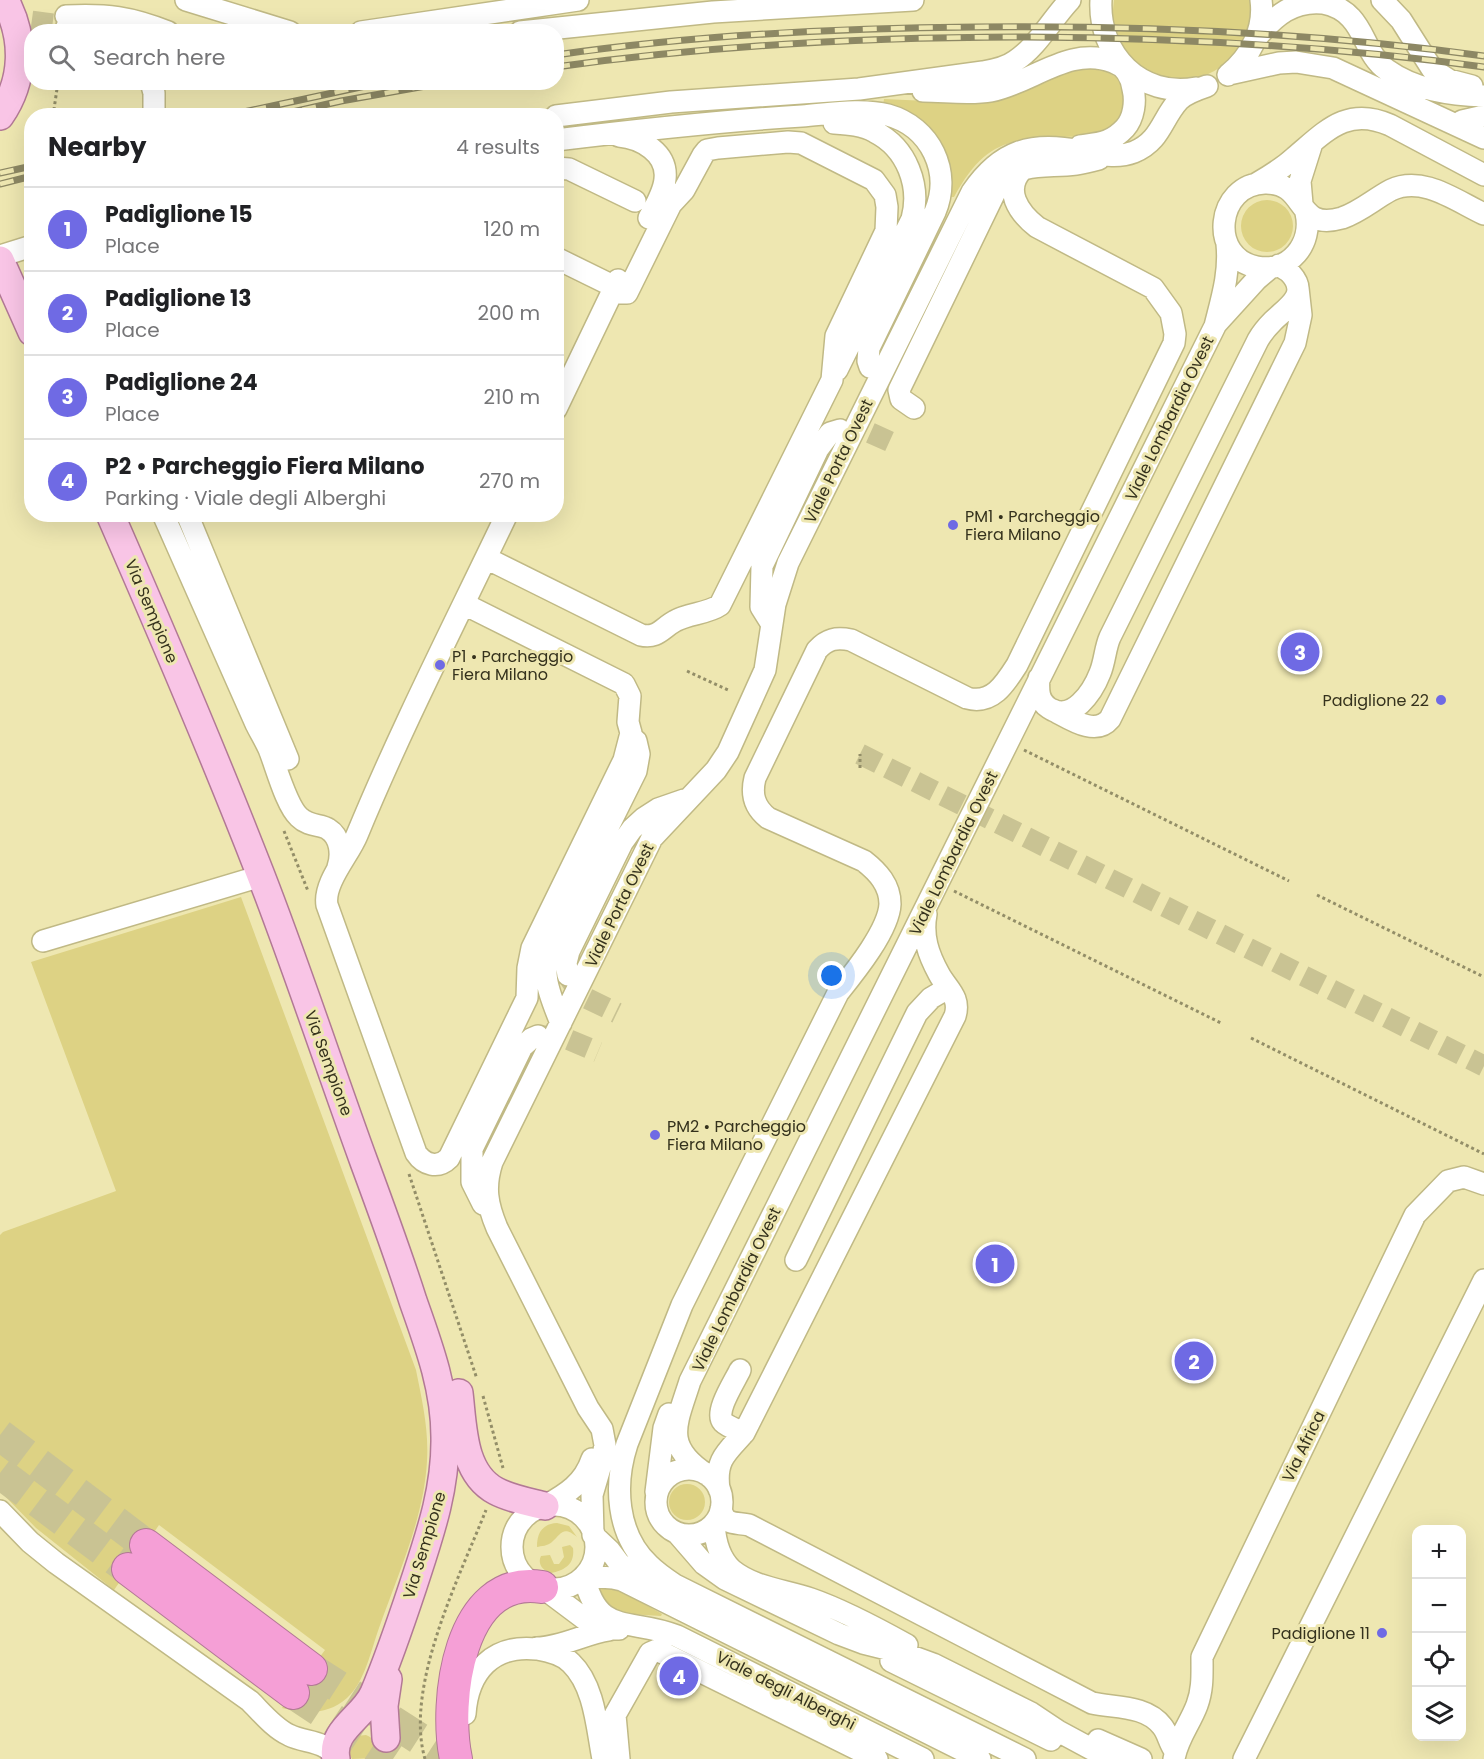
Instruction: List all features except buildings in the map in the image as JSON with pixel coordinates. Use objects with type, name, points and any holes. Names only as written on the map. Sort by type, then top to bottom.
[{"type":"highway","points":[[137,1557],[302,1681]]},
{"type":"highway","points":[[456,1759],[452,1723],[454,1685],[462,1651],[472,1627],[484,1609],[507,1591],[530,1585],[542,1587]]},
{"type":"main road","points":[[0,116],[17,82],[20,53],[15,23],[5,0]]},
{"type":"main road","points":[[0,261],[24,314]]},
{"type":"main road","name":"Via Sempione","points":[[113,522],[217,763],[261,876],[405,1276],[438,1377],[444,1418],[445,1454],[441,1496],[435,1519],[399,1628],[369,1703],[337,1738],[335,1757]]},
{"type":"main road","points":[[405,1276],[443,1338],[450,1357],[459,1392],[466,1446],[477,1473],[495,1491],[545,1506]]},
{"type":"main road","name":"Via Sempione","points":[[388,1751],[384,1706],[399,1628]]},
{"type":"main road","points":[[347,1728],[366,1723],[381,1731],[388,1751]]},
{"type":"street","points":[[186,0],[264,24]]},
{"type":"street","points":[[415,24],[578,0]]},
{"type":"street","points":[[564,27],[713,12],[913,0]]},
{"type":"street","points":[[564,115],[671,102],[859,88],[1000,69],[1025,53],[1070,0]]},
{"type":"street","points":[[1101,0],[1100,15],[1105,37],[1123,66]]},
{"type":"street","points":[[1229,74],[1248,56],[1257,37],[1261,0]]},
{"type":"street","points":[[1382,0],[1401,20],[1432,69],[1449,80],[1484,90]]},
{"type":"street","points":[[1257,37],[1272,20],[1301,3],[1333,5],[1351,18],[1374,58],[1388,71],[1421,87],[1456,95],[1484,96]]},
{"type":"street","points":[[75,24],[66,21],[109,15],[145,24]]},
{"type":"street","points":[[859,88],[992,91],[1084,57],[1101,57],[1123,66],[1156,86],[1179,91],[1207,86]]},
{"type":"street","points":[[1229,74],[1279,63],[1296,62],[1333,68],[1484,138]]},
{"type":"street","name":"Viale Porta Ovest","points":[[593,1534],[592,1495],[603,1461],[605,1445],[602,1429],[588,1408],[496,1228],[486,1197],[487,1177],[492,1162],[652,838],[716,770],[728,752],[765,670],[778,589],[788,563],[972,192],[990,169],[1014,153],[1068,148],[1105,142],[1116,137],[1128,124],[1133,114],[1132,81],[1123,66]]},
{"type":"street","name":"Viale Porta Ovest","points":[[1068,148],[1112,157],[1122,156],[1142,148],[1161,130],[1180,99],[1229,74]]},
{"type":"street","points":[[152,90],[154,108]]},
{"type":"street","points":[[564,139],[725,120],[859,112],[885,114],[909,123],[926,139],[935,155],[942,182],[939,202],[868,348],[867,361],[870,367]]},
{"type":"street","points":[[1462,121],[1484,116]]},
{"type":"street","points":[[1439,117],[1484,122]]},
{"type":"street","points":[[486,558],[641,635],[655,636],[675,621],[720,605],[732,585],[912,219],[915,202],[913,182],[907,164],[895,146],[875,131],[844,124],[765,118]]},
{"type":"street","points":[[1039,678],[1038,688],[1042,701],[1053,710],[1089,727],[1101,726],[1110,719],[1295,343],[1301,315],[1297,282],[1289,271],[1250,265],[1233,253],[1227,244],[1223,225],[1227,207],[1238,193],[1275,173],[1321,134],[1338,123],[1350,119],[1370,118],[1390,125],[1484,176]]},
{"type":"street","points":[[564,393],[659,198],[665,180],[665,170],[657,153],[648,145],[625,136],[591,136]]},
{"type":"street","points":[[1274,267],[1288,262],[1301,248],[1308,232],[1300,181],[1313,141]]},
{"type":"street","points":[[564,261],[617,284],[627,293],[671,204],[684,190],[707,150],[801,143],[867,175],[880,187],[887,200],[886,231],[836,336],[832,380]]},
{"type":"street","points":[[914,408],[901,399],[899,390],[998,186],[1006,178],[1034,166],[1076,164],[1112,157]]},
{"type":"street","points":[[564,169],[635,201]]},
{"type":"street","points":[[1023,169],[1015,178],[1013,189],[1016,202],[1023,214],[1037,227],[1153,288],[1171,313],[1175,334],[1174,343],[1017,665],[1007,681],[986,699],[977,701],[851,640],[840,638],[825,641],[817,650],[760,767],[752,790],[759,811],[768,818],[864,861],[878,872],[887,887],[890,904],[886,919],[868,952],[838,993],[682,1305],[620,1463],[619,1496],[632,1543],[648,1565],[675,1585],[1025,1759]]},
{"type":"street","points":[[1256,184],[1274,184],[1290,190],[1316,220],[1334,220],[1349,216],[1393,189],[1422,185],[1484,214]]},
{"type":"street","name":"Viale Lombardia Ovest","points":[[655,1498],[664,1428],[672,1407],[690,1381],[1215,326],[1227,279],[1227,244]]},
{"type":"street","points":[[0,256],[24,248]]},
{"type":"street","name":"Viale Lombardia Ovest","points":[[1215,326],[1257,279],[1274,267]]},
{"type":"street","points":[[1053,710],[1059,712],[1072,710],[1086,697],[1098,678],[1110,637],[1258,340],[1273,321],[1291,306],[1298,288]]},
{"type":"street","points":[[771,623],[761,607],[762,566],[818,449],[830,434],[840,430]]},
{"type":"street","points":[[167,522],[255,724],[268,746],[292,810],[307,823],[327,828],[351,822],[366,811]]},
{"type":"street","points":[[190,522],[307,807],[339,844],[341,854],[338,868]]},
{"type":"street","points":[[503,522],[366,811],[356,837],[327,893],[327,905],[416,1153],[424,1162],[435,1165],[449,1158],[527,998],[528,968],[532,948],[624,760],[631,733]]},
{"type":"street","points":[[464,604],[619,680],[624,684],[630,696],[628,722],[639,748],[636,771],[553,938],[546,958],[545,978],[561,1023]]},
{"type":"street","points":[[568,975],[566,963],[569,951],[622,843],[644,818],[658,809],[687,799]]},
{"type":"street","points":[[42,941],[261,876]]},
{"type":"street","points":[[928,904],[924,925],[926,946],[939,976],[956,998],[955,1016],[744,1433],[719,1463],[715,1499],[715,1539],[722,1557],[742,1577],[821,1603],[906,1644],[933,1664]]},
{"type":"street","points":[[796,1260],[917,1013],[931,998],[948,988]]},
{"type":"street","points":[[496,1228],[472,1182],[472,1149],[522,1047],[538,1036]]},
{"type":"street","name":"Via Africa","points":[[1174,1755],[1197,1706],[1203,1683],[1202,1657],[1414,1215],[1448,1181],[1464,1177],[1480,1178]]},
{"type":"street","points":[[1244,1759],[1484,1280]]},
{"type":"street","points":[[740,1370],[721,1408],[720,1415],[725,1424],[744,1433]]},
{"type":"street","name":"Viale Lombardia Ovest","points":[[690,1381],[678,1420],[677,1438],[684,1455],[715,1499],[724,1519],[728,1522],[749,1525],[1092,1703],[1137,1710],[1146,1714],[1162,1725],[1174,1755]]},
{"type":"street","name":"Viale Porta Ovest","points":[[545,1506],[569,1492],[588,1471],[595,1446],[588,1408]]},
{"type":"street","points":[[715,1499],[686,1469],[664,1479],[655,1498],[660,1520],[668,1529],[678,1534],[715,1573],[1089,1759]]},
{"type":"street","points":[[678,1534],[697,1534],[706,1530],[715,1499]]},
{"type":"street","points":[[593,1534],[592,1564],[584,1576],[565,1587],[542,1587],[528,1580],[518,1568],[513,1556],[514,1533],[523,1518],[545,1506],[573,1510],[586,1521],[593,1534],[619,1563],[664,1601]]},
{"type":"street","name":"Via Sempione","points":[[0,1511],[30,1542],[56,1563],[250,1701],[306,1729],[347,1728]]},
{"type":"street","points":[[584,1576],[622,1580],[980,1759]]},
{"type":"street","name":"Viale degli Alberghi","points":[[584,1576],[590,1598],[598,1611],[606,1618],[614,1622],[657,1629],[677,1636],[923,1759]]},
{"type":"street","name":"Viale degli Alberghi","points":[[542,1587],[594,1626],[611,1630],[646,1627]]},
{"type":"street","points":[[531,1649],[611,1630]]},
{"type":"street","points":[[839,1634],[933,1664],[1030,1713],[1110,1759]]},
{"type":"street","points":[[470,1759],[465,1736],[465,1720],[467,1698],[475,1677],[489,1660],[513,1649],[543,1650],[571,1663],[583,1679],[594,1715],[603,1759]]},
{"type":"street","points":[[619,1759],[615,1715],[650,1653],[657,1650],[877,1759]]},
{"type":"street","name":"Via Sempione","points":[[250,1701],[278,1728],[297,1738],[324,1745],[335,1757]]},
{"type":"street","points":[[1030,1713],[1061,1722],[1142,1759]]},
{"type":"path","points":[[54,108],[57,90]]},
{"type":"path","points":[[687,671],[730,691]]},
{"type":"path","points":[[1007,741],[1289,881]]},
{"type":"path","points":[[860,754],[860,768]]},
{"type":"path","points":[[939,883],[1221,1023]]},
{"type":"path","points":[[1317,895],[1484,978]]},
{"type":"path","points":[[1251,1038],[1484,1154]]},
{"type":"shaded area","points":[[1114,0],[1251,0],[1249,23],[1242,43],[1230,59],[1214,71],[1196,78],[1176,79],[1156,74],[1136,62],[1125,51],[1116,38],[1113,28]]},
{"type":"shaded area","points":[[1100,68],[1118,78],[1128,95],[1121,121],[1097,136],[1026,140],[998,148],[976,165],[954,197],[951,197],[951,180],[883,105],[884,99],[949,102],[1004,97],[1023,92],[1075,69]]},
{"type":"shaded area","points":[[1267,200],[1277,202],[1285,208],[1291,216],[1293,226],[1291,236],[1285,244],[1277,250],[1267,252],[1257,250],[1249,244],[1243,236],[1241,226],[1243,216],[1249,208],[1257,202]]},
{"type":"shaded area","points":[[241,897],[416,1370],[426,1426],[425,1482],[416,1525],[367,1665],[347,1698],[332,1708],[316,1712],[282,1708],[325,1650],[159,1525],[114,1590],[36,1528],[0,1491],[0,1235],[116,1191],[31,962]]},
{"type":"shaded area","points":[[687,1484],[700,1489],[705,1502],[700,1515],[687,1520],[674,1515],[669,1502],[674,1489]]},
{"type":"shaded area","points":[[557,1523],[569,1526],[577,1537],[565,1531],[547,1545],[537,1547],[541,1530]]},
{"type":"shaded area","points":[[570,1545],[573,1548],[573,1554],[571,1562],[565,1568],[551,1573],[541,1567],[541,1556],[550,1555],[554,1564],[559,1564],[564,1557],[562,1547]]},
{"type":"shaded area","points":[[609,1587],[624,1589],[662,1614],[661,1616],[628,1614],[609,1609],[601,1597],[600,1589]]},
{"type":"shaded area","points":[[366,1735],[373,1739],[376,1745],[375,1758],[352,1759],[349,1753],[350,1744],[357,1736]]},
{"type":"tunnel","points":[[1,17],[52,24]]},
{"type":"tunnel","points":[[840,430],[864,430],[895,444]]},
{"type":"tunnel","points":[[860,754],[1484,1066]]},
{"type":"tunnel","points":[[568,976],[580,995],[617,1013]]},
{"type":"tunnel","points":[[539,1036],[560,1036],[598,1052]]},
{"type":"tunnel","points":[[0,1435],[146,1545]]},
{"type":"tunnel","points":[[0,1473],[128,1569]]},
{"type":"tunnel","points":[[311,1669],[451,1759]]},
{"type":"tunnel","points":[[293,1693],[393,1759]]},
{"type":"railway","points":[[564,54],[661,42],[766,34],[871,29],[1103,27],[1294,36],[1484,56]]},
{"type":"railway","points":[[564,66],[674,53],[792,44],[1027,37],[1256,44],[1484,67]]},
{"type":"railway","points":[[262,108],[347,90]]},
{"type":"railway","points":[[310,108],[403,90]]},
{"type":"railway","points":[[0,173],[24,168]]},
{"type":"railway","points":[[0,184],[24,178]]},
{"type":"place","name":"PM1 • Parcheggio Fiera Milano","points":[[953,525]]},
{"type":"place","name":"Padiglione 24","points":[[1300,652]]},
{"type":"place","name":"P1 • Parcheggio Fiera Milano","points":[[440,665]]},
{"type":"place","name":"Padiglione 22","points":[[1441,700]]},
{"type":"place","name":"PM2 • Parcheggio Fiera Milano","points":[[655,1135]]},
{"type":"place","name":"Padiglione 15","points":[[995,1264]]},
{"type":"place","name":"Padiglione 13","points":[[1194,1361]]},
{"type":"place","name":"Padiglione 11","points":[[1382,1633]]},
{"type":"place","name":"P2 • Parcheggio Fiera Milano","points":[[679,1676]]}]
